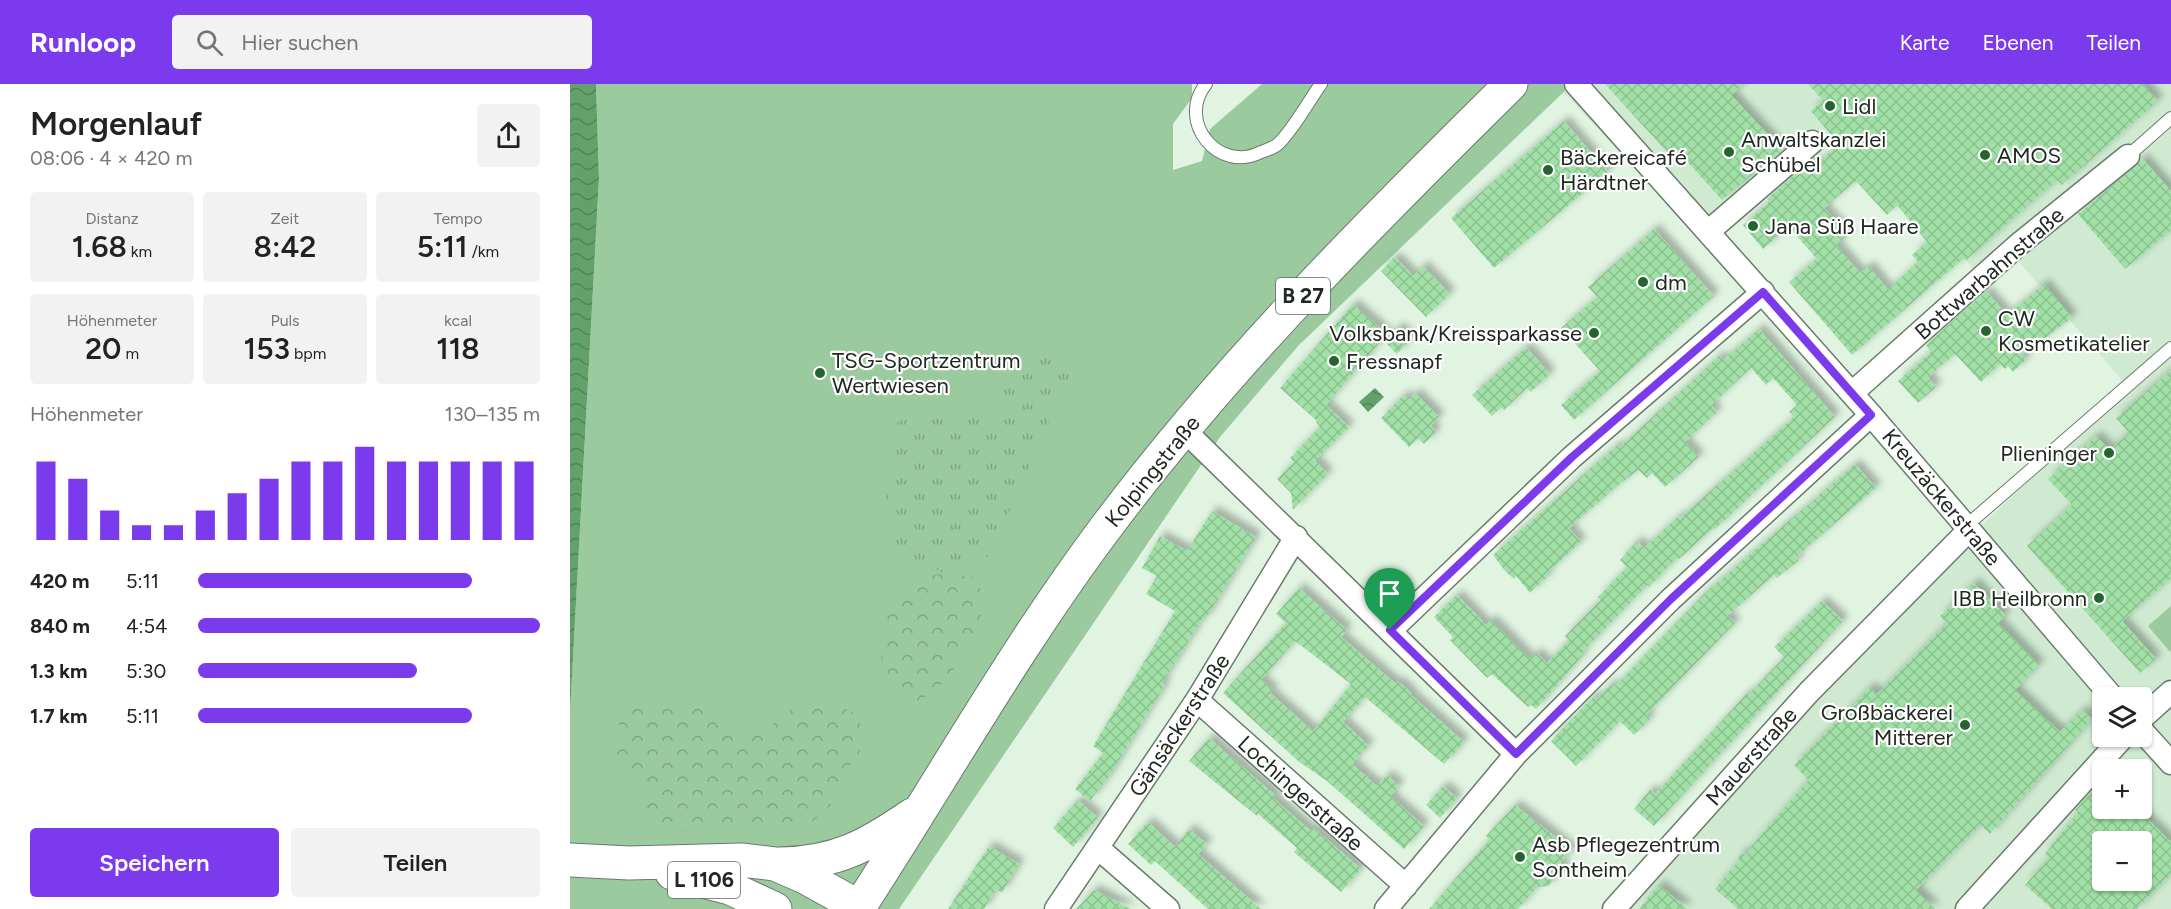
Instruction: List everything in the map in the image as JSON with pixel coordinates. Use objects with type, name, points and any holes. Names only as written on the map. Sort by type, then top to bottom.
[{"type":"main road","name":"Kolpingstraße","points":[[858,908],[1060,590],[1183,429],[1355,238],[1510,84]]},
{"type":"main road","points":[[775,864],[799,864],[838,857],[879,838],[918,811]]},
{"type":"main road","name":"L 1106","points":[[570,860],[629,863],[741,860],[775,864]]},
{"type":"main road","name":"L 1106","points":[[629,863],[730,888],[775,909]]},
{"type":"main road","points":[[775,864],[805,877],[858,908]]},
{"type":"street","name":"Kreuzäckerstraße","points":[[1576,84],[1852,393],[2104,687]]},
{"type":"street","points":[[1709,231],[1812,142]]},
{"type":"street","name":"Bottwarbahnstraße","points":[[1852,393],[2018,245],[2128,156]]},
{"type":"street","points":[[1390,630],[1572,457],[1763,292]]},
{"type":"street","points":[[1386,909],[1516,754],[1671,599],[1871,415]]},
{"type":"street","points":[[1183,429],[1516,754]]},
{"type":"street","name":"Mauerstraße","points":[[1614,909],[1809,692],[1968,528]]},
{"type":"street","name":"Gänsäckerstraße","points":[[1056,909],[1197,700],[1296,537]]},
{"type":"street","points":[[2152,709],[2171,692]]},
{"type":"street","name":"Lochingerstraße","points":[[1197,700],[1406,886]]},
{"type":"street","points":[[2152,742],[2171,763]]},
{"type":"street","points":[[1967,909],[2114,747]]},
{"type":"street","points":[[1098,848],[1168,909]]},
{"type":"lane","points":[[1206,84],[1196,114],[1205,141],[1224,156],[1247,159],[1277,144],[1321,84]]},
{"type":"lane","points":[[2128,156],[2171,118]]},
{"type":"lane","points":[[1968,528],[2171,348]]},
{"type":"shaded area","points":[[1572,84],[2171,84],[2171,909],[1625,909],[1949,555],[2129,388],[2005,246],[1975,271],[1850,128],[1707,248],[1564,92]]},
{"type":"green space","points":[[596,84],[1192,84],[1192,98],[1173,124],[1173,170],[1202,161],[1210,129],[1262,84],[1572,84],[1298,346],[1220,437],[899,909],[570,909],[570,713],[599,178]]},
{"type":"green space","points":[[1037,350],[1077,358],[990,555],[956,579],[892,548],[885,486],[898,420],[1002,417],[1001,368]]},
{"type":"green space","points":[[941,574],[971,577],[987,598],[973,634],[952,672],[936,690],[911,705],[894,689],[878,650],[895,599],[912,584]]},
{"type":"green space","points":[[2171,606],[2171,651],[2170,652],[2148,626]]},
{"type":"green space","points":[[700,702],[732,735],[764,731],[794,707],[834,703],[857,715],[866,742],[845,774],[830,806],[813,821],[775,829],[686,831],[647,827],[645,784],[616,774],[620,704]]},
{"type":"water","points":[[570,84],[596,84],[599,178],[570,713]]},
{"type":"water","points":[[1375,388],[1384,397],[1368,412],[1359,402]]},
{"type":"building","points":[[1605,84],[1744,84],[1731,95],[1782,150],[1722,200],[1674,147],[1668,153]]},
{"type":"building","points":[[1808,84],[2143,84],[2158,101],[2062,185],[2057,180],[1852,355],[1789,282],[1817,259],[1789,227],[1763,249],[1743,225],[1769,202],[1767,199],[1811,160],[1815,165],[1839,144],[1811,111],[1823,100]],"holes":[[[1856,181],[1887,215],[1897,205],[1927,242],[1912,255],[1918,262],[1888,290],[1869,266],[1860,273],[1836,245],[1848,235],[1824,208]]]},
{"type":"building","points":[[1564,121],[1608,172],[1494,268],[1451,218]]},
{"type":"building","points":[[2142,158],[2171,191],[2171,230],[2125,269],[2078,214],[2136,166]]},
{"type":"building","points":[[1654,229],[1714,296],[1574,420],[1561,405],[1600,371],[1561,328],[1597,297],[1588,287]]},
{"type":"building","points":[[1395,257],[1413,276],[1423,266],[1450,294],[1426,317],[1381,271]]},
{"type":"building","points":[[2044,284],[2072,318],[2022,355],[2026,360],[2013,372],[2008,366],[2005,369],[2000,364],[1981,382],[1955,354],[1928,377],[1936,387],[1918,403],[1898,381],[1931,352],[1926,345],[1986,291],[2007,315]]},
{"type":"building","name":"Fressnapf","points":[[1353,304],[1387,334],[1326,405],[1349,427],[1315,461],[1328,474],[1293,510],[1291,493],[1277,479],[1294,462],[1290,458],[1320,427],[1317,421],[1280,388]]},
{"type":"building","points":[[1398,327],[1411,339],[1397,354],[1384,341]]},
{"type":"building","points":[[1759,329],[1835,417],[1714,530],[1713,528],[1679,559],[1677,558],[1649,587],[1647,585],[1581,654],[1583,655],[1536,709],[1531,705],[1528,707],[1492,674],[1487,678],[1450,640],[1453,637],[1434,617],[1457,595],[1486,625],[1491,620],[1530,659],[1536,653],[1547,663],[1569,640],[1565,636],[1601,599],[1598,597],[1627,567],[1620,560],[1637,541],[1644,548],[1679,516],[1680,518],[1794,417],[1789,412],[1797,405],[1773,378],[1766,385],[1751,368],[1711,405],[1717,412],[1685,442],[1699,457],[1665,487],[1652,473],[1647,478],[1638,470],[1615,488],[1569,528],[1581,542],[1546,574],[1548,576],[1530,593],[1516,576],[1514,579],[1505,571],[1493,555],[1617,445],[1619,448],[1719,356],[1723,360]]},
{"type":"building","points":[[1526,347],[1550,374],[1531,392],[1527,388],[1504,410],[1501,407],[1492,416],[1472,395]]},
{"type":"building","points":[[2171,370],[2171,578],[2122,621],[2156,659],[2140,673],[2027,546],[2072,505],[2048,479],[2096,436],[2110,450],[2129,433],[2116,418]]},
{"type":"building","points":[[1415,393],[1439,417],[1431,426],[1436,432],[1424,444],[1418,438],[1409,447],[1381,418],[1404,395],[1409,400]]},
{"type":"building","points":[[1855,464],[1876,488],[1796,557],[1799,560],[1777,578],[1774,575],[1727,616],[1735,623],[1646,715],[1650,719],[1634,735],[1620,721],[1576,766],[1551,741],[1594,696],[1597,699],[1611,684],[1614,687],[1704,594]]},
{"type":"building","points":[[1212,511],[1256,537],[1205,620],[1203,618],[1162,683],[1165,685],[1108,778],[1090,801],[1075,789],[1103,753],[1093,746],[1175,611],[1146,594],[1157,576],[1142,568],[1160,536],[1187,551]]},
{"type":"building","points":[[1974,583],[2005,615],[1998,623],[2039,665],[2015,690],[2060,732],[2082,710],[2092,719],[1990,834],[1980,825],[1916,890],[1935,909],[1738,909],[1715,889],[1739,860],[1739,853],[1745,854],[1808,780],[1794,765],[1870,687],[1877,694],[1947,623],[1940,616]]},
{"type":"building","points":[[1299,588],[1347,630],[1341,637],[1396,684],[1398,681],[1464,742],[1444,764],[1365,697],[1343,722],[1369,746],[1352,764],[1377,786],[1387,775],[1399,786],[1390,796],[1424,826],[1404,849],[1327,781],[1298,761],[1223,693],[1286,623],[1276,614]],"holes":[[[1295,641],[1351,684],[1313,731],[1270,693],[1273,690],[1261,680]]]},
{"type":"building","points":[[1822,601],[1843,621],[1654,826],[1634,809],[1650,790],[1655,794],[1747,693],[1749,694],[1784,657],[1774,647]]},
{"type":"building","points":[[1209,738],[1275,795],[1273,798],[1311,831],[1314,828],[1361,869],[1341,892],[1294,852],[1297,848],[1258,814],[1257,816],[1189,761]]},
{"type":"building","points":[[1443,786],[1457,798],[1440,818],[1426,805]]},
{"type":"building","points":[[2092,791],[2092,819],[2147,819],[2171,842],[2171,874],[2137,909],[2052,909],[2025,885],[2049,858],[2045,854],[2078,812],[2075,810]]},
{"type":"building","points":[[1078,800],[1098,818],[1073,847],[1053,828]]},
{"type":"building","name":"Asb Pflegezentrum Sontheim","points":[[1515,805],[1572,850],[1560,863],[1566,869],[1548,886],[1537,887],[1518,909],[1429,909],[1489,840],[1486,836]]},
{"type":"building","points":[[1148,822],[1175,847],[1189,829],[1207,844],[1198,854],[1261,909],[1208,909],[1155,861],[1151,865],[1128,844]]},
{"type":"building","points":[[989,846],[1019,864],[1002,893],[996,889],[984,909],[948,909]]},
{"type":"building","points":[[1659,885],[1688,909],[1639,909]]},
{"type":"building","points":[[1094,890],[1131,909],[1076,909]]},
{"type":"place","name":"Lidl","points":[[1830,106]]},
{"type":"place","name":"Anwaltskanzlei Schübel","points":[[1729,152]]},
{"type":"place","name":"AMOS","points":[[1985,155]]},
{"type":"place","name":"Bäckereicafé Härdtner","points":[[1548,170]]},
{"type":"place","name":"Jana Süß Haare","points":[[1753,226]]},
{"type":"place","name":"dm","points":[[1643,282]]},
{"type":"place","name":"CW Kosmetikatelier","points":[[1986,331]]},
{"type":"place","name":"Volksbank/Kreissparkasse","points":[[1594,333]]},
{"type":"place","name":"Fressnapf","points":[[1334,361]]},
{"type":"place","name":"TSG-Sportzentrum Wertwiesen","points":[[820,373]]},
{"type":"place","name":"Plieninger","points":[[2109,453]]},
{"type":"place","name":"IBB Heilbronn","points":[[2099,598]]},
{"type":"place","name":"Großbäckerei Mitterer","points":[[1965,725]]},
{"type":"place","name":"Asb Pflegezentrum Sontheim","points":[[1520,857]]},
{"type":"route","points":[[1763,292],[1871,415],[1671,599],[1516,754],[1390,630],[1572,457],[1763,292]]}]
